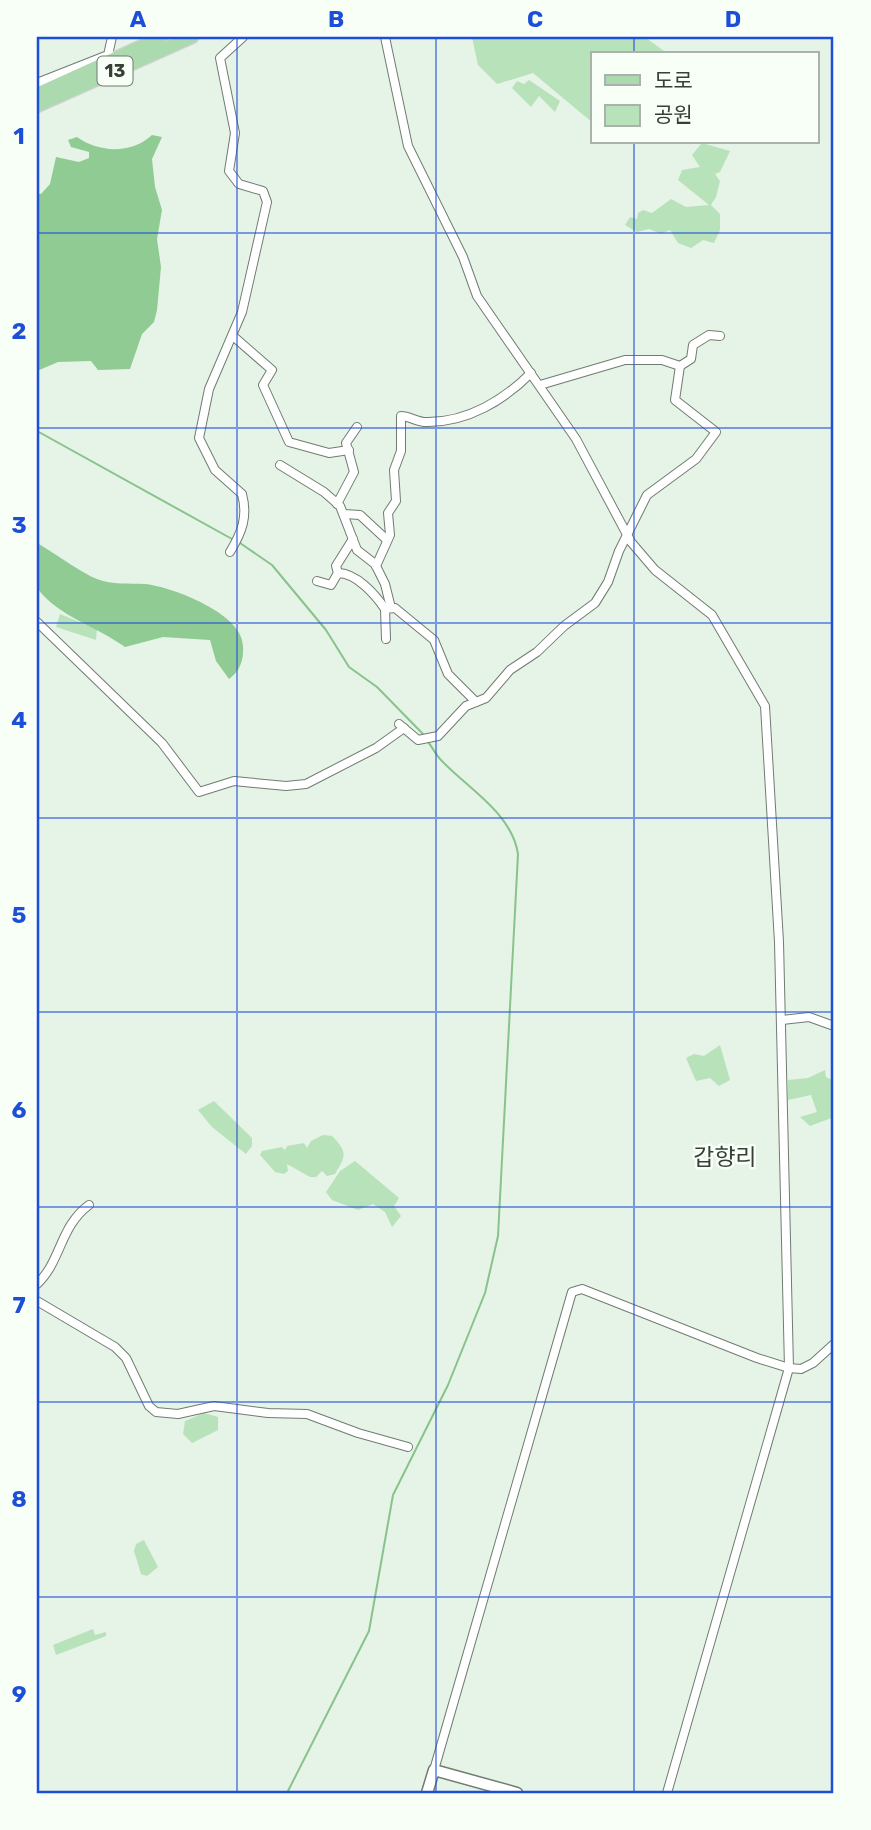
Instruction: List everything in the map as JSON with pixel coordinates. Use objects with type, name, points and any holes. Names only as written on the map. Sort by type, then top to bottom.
[{"type":"main road","name":"13","points":[[37,94],[162,37]]},
{"type":"main road","name":"13","points":[[37,106],[192,37]]},
{"type":"street","points":[[37,83],[108,55],[112,37]]},
{"type":"street","points":[[231,550],[240,536],[245,518],[242,494],[215,470],[199,438],[209,389],[233,336],[261,235],[267,198],[258,188],[236,182],[229,171],[235,133],[220,58],[243,37]]},
{"type":"street","points":[[385,37],[408,146],[463,257],[477,296],[540,385],[584,454],[627,536],[655,570],[712,615],[765,706],[782,1020],[789,1368],[667,1793]]},
{"type":"street","points":[[680,366],[691,359],[697,341],[709,335],[720,336]]},
{"type":"street","points":[[233,336],[272,370],[262,385],[289,442],[329,453],[349,450]]},
{"type":"street","points":[[540,385],[618,360],[662,360],[680,366]]},
{"type":"street","points":[[37,622],[162,743],[199,792],[234,781],[286,786],[306,784],[376,748],[401,726],[421,741],[433,738],[466,706],[486,698],[510,670],[537,652],[564,626],[595,603],[608,582],[637,510],[650,491],[696,459],[716,432],[676,402],[680,366]]},
{"type":"street","points":[[376,566],[391,531],[388,513],[397,500],[394,470],[401,451],[401,416],[427,422],[478,410],[508,395],[531,373]]},
{"type":"street","points":[[337,503],[354,472],[346,443],[357,427]]},
{"type":"street","points":[[280,465],[337,503],[359,552],[376,566],[388,590],[386,639]]},
{"type":"street","points":[[344,514],[360,515],[387,540]]},
{"type":"street","points":[[317,581],[331,585],[338,573],[336,566],[353,538]]},
{"type":"street","points":[[338,573],[359,581],[388,608],[395,608],[434,640],[448,674],[476,702]]},
{"type":"street","points":[[782,1020],[808,1017],[834,1026]]},
{"type":"street","points":[[37,1284],[44,1276],[65,1231],[89,1205]]},
{"type":"street","points":[[427,1793],[572,1292],[582,1289],[789,1368],[802,1369],[834,1344]]},
{"type":"street","points":[[37,1301],[104,1340],[126,1357],[149,1406],[156,1412],[178,1413],[214,1406],[268,1413],[307,1414],[358,1433],[408,1447]]},
{"type":"street","points":[[434,1770],[517,1793]]},
{"type":"green space","points":[[472,37],[645,37],[665,52],[591,52],[591,121],[533,73],[497,84],[478,65]]},
{"type":"green space","points":[[529,80],[560,101],[555,112],[539,96],[531,107],[512,88],[517,81],[524,84]]},
{"type":"green space","points":[[152,135],[162,137],[152,159],[155,187],[162,210],[157,239],[161,267],[154,322],[142,334],[130,369],[98,370],[91,361],[58,362],[37,371],[37,193],[41,194],[50,184],[56,157],[79,162],[89,158],[89,152],[71,147],[68,140],[77,137],[95,146],[115,149],[135,146]]},
{"type":"green space","points":[[701,144],[730,151],[720,172],[715,174],[720,181],[711,205],[720,214],[720,230],[714,243],[703,240],[691,248],[678,243],[670,230],[661,234],[649,229],[637,232],[625,225],[630,217],[637,219],[638,213],[643,210],[652,213],[671,199],[686,207],[709,205],[678,180],[682,170],[700,167],[692,155]]},
{"type":"green space","points":[[37,543],[97,579],[172,590],[219,613],[232,623],[240,634],[243,651],[239,669],[229,679],[216,661],[210,640],[163,637],[125,647],[67,614],[37,588]]},
{"type":"green space","points":[[60,614],[97,629],[96,640],[56,627]]},
{"type":"green space","points":[[720,1045],[730,1080],[719,1086],[710,1078],[696,1081],[686,1058],[694,1054],[704,1056]]},
{"type":"green space","points":[[825,1070],[826,1077],[834,1081],[834,1117],[810,1126],[800,1117],[817,1112],[811,1095],[788,1100],[788,1080],[808,1078]]},
{"type":"green space","points":[[214,1101],[252,1138],[252,1146],[246,1154],[212,1127],[198,1110]]},
{"type":"green space","points":[[323,1135],[332,1136],[343,1150],[343,1158],[335,1174],[327,1176],[322,1171],[316,1177],[310,1177],[287,1164],[288,1171],[284,1174],[275,1172],[260,1155],[262,1151],[282,1147],[285,1150],[287,1146],[304,1143],[307,1148],[311,1141]]},
{"type":"green space","points":[[355,1161],[399,1198],[394,1206],[401,1216],[392,1227],[385,1212],[373,1204],[358,1210],[332,1200],[326,1192],[340,1171]]},
{"type":"green space","points":[[204,1413],[218,1417],[218,1430],[192,1443],[183,1434],[185,1421]]},
{"type":"green space","points":[[144,1540],[158,1567],[147,1576],[141,1574],[134,1551],[136,1544]]},
{"type":"green space","points":[[93,1629],[95,1635],[106,1632],[106,1636],[56,1655],[53,1645]]},
{"type":"waterway","points":[[37,431],[232,539]]},
{"type":"waterway","points":[[240,543],[272,565],[326,630],[349,667],[377,687],[423,734]]},
{"type":"waterway","points":[[287,1793],[369,1631],[393,1495],[448,1385],[485,1293],[498,1236],[518,854],[514,839],[498,814],[441,760],[428,742]]},
{"type":"district","name":"갑향리","points":[[725,1157]]}]
